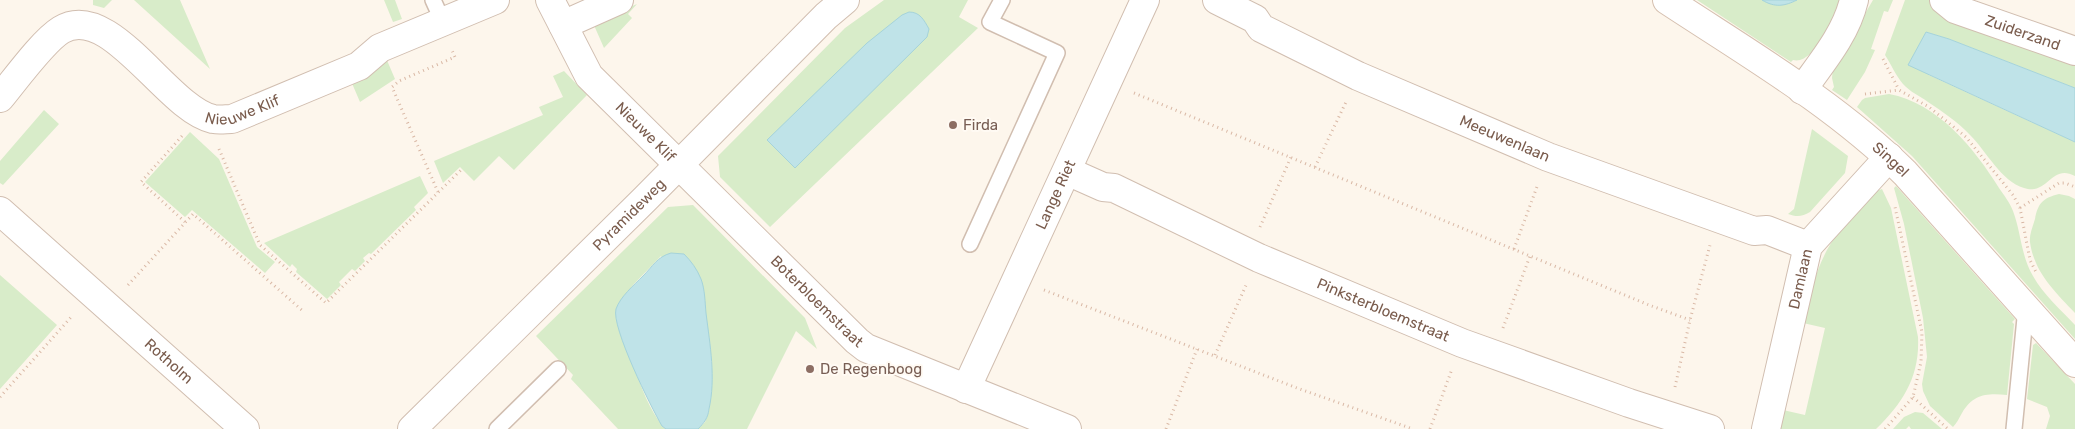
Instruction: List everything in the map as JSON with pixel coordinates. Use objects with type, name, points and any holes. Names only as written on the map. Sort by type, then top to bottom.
[{"type":"street","name":"Nieuwe Klif","points":[[0,98],[55,34],[70,26],[88,24],[112,37],[184,102],[204,115],[223,120],[241,116],[359,66],[380,48],[439,15],[496,0]]},
{"type":"street","name":"Nieuwe Klif","points":[[550,0],[589,76],[678,165]]},
{"type":"street","points":[[563,25],[619,0]]},
{"type":"street","name":"Pyramideweg","points":[[412,429],[826,16],[845,0]]},
{"type":"street","name":"Lange Riet","points":[[966,389],[1145,0]]},
{"type":"street","name":"Meeuwenlaan","points":[[1217,0],[1255,19],[1261,28],[1350,72],[1548,157],[1754,231],[1767,230],[1808,246]]},
{"type":"street","name":"Singel","points":[[1667,0],[1848,122],[1889,157],[2075,363]]},
{"type":"street","points":[[1802,90],[1840,34],[1854,0]]},
{"type":"street","name":"Zuiderzand","points":[[1944,0],[1955,9],[2075,51]]},
{"type":"street","name":"Damlaan","points":[[1766,429],[1808,246],[1889,157]]},
{"type":"street","name":"Boterbloemstraat","points":[[678,165],[862,345],[1067,429]]},
{"type":"street","name":"Pinksterbloemstraat","points":[[1067,171],[1103,187],[1114,188],[1259,258],[1462,343],[1629,403],[1710,429]]},
{"type":"street","name":"Rotholm","points":[[0,211],[245,429]]},
{"type":"lane","points":[[970,244],[1057,53],[990,22],[1002,0]]},
{"type":"lane","points":[[2014,429],[2026,308]]},
{"type":"lane","points":[[497,429],[558,369]]},
{"type":"path","points":[[438,192],[392,87],[399,81],[455,57],[439,15]]},
{"type":"path","points":[[1883,59],[1899,90],[1929,107],[1966,137],[1982,154],[2013,195],[2020,208],[2030,260],[2039,278]]},
{"type":"path","points":[[1126,90],[1690,320]]},
{"type":"path","points":[[1865,94],[1899,90]]},
{"type":"path","points":[[1315,167],[1347,99]]},
{"type":"path","points":[[186,222],[141,182],[204,115],[260,245],[326,303],[461,170]]},
{"type":"path","points":[[1258,232],[1291,157]]},
{"type":"path","points":[[1514,249],[1539,180]]},
{"type":"path","points":[[2020,208],[2059,183],[2065,182],[2075,187]]},
{"type":"path","points":[[1885,429],[1913,397],[1921,362],[1922,332],[1894,205]]},
{"type":"path","points":[[0,397],[100,300],[193,214],[304,312]]},
{"type":"path","points":[[1673,395],[1711,240]]},
{"type":"path","points":[[1501,333],[1530,256]]},
{"type":"path","points":[[1215,355],[1248,280]]},
{"type":"path","points":[[1035,287],[1297,388],[1413,429]]},
{"type":"path","points":[[1166,429],[1197,349]]},
{"type":"path","points":[[1430,429],[1454,365]]},
{"type":"path","points":[[1913,397],[1948,429]]},
{"type":"green space","points":[[93,0],[112,0],[104,8],[93,5]]},
{"type":"green space","points":[[134,0],[180,0],[210,69]]},
{"type":"green space","points":[[384,0],[395,0],[402,19],[393,22]]},
{"type":"green space","points":[[884,0],[968,0],[959,17],[978,28],[770,227],[720,177],[718,156],[845,28]]},
{"type":"green space","points":[[1697,0],[1843,0],[1816,48],[1801,60],[1793,60],[1791,62]]},
{"type":"green space","points":[[1873,0],[1893,0],[1888,12],[1884,11],[1871,49],[1875,50],[1865,72],[1847,100],[1832,90],[1834,87],[1832,78],[1833,68]]},
{"type":"green space","points":[[1905,0],[1933,0],[2075,58],[2075,88],[1949,39],[1926,32],[1929,75],[2075,142],[2075,176],[2067,173],[2060,174],[2039,188],[2032,189],[2016,184],[2001,173],[1976,142],[1960,126],[1945,113],[1903,84],[1885,55]]},
{"type":"green space","points":[[637,4],[628,14],[632,18],[604,48],[593,23]]},
{"type":"green space","points":[[386,58],[395,79],[360,102],[351,81]]},
{"type":"green space","points":[[564,71],[587,95],[514,170],[499,156],[474,181],[460,167],[443,183],[434,161],[543,115],[539,107],[563,97],[553,76]]},
{"type":"green space","points":[[1889,94],[1907,99],[1939,117],[1967,143],[1979,158],[2012,208],[2026,260],[2033,276],[2047,295],[2075,325],[2075,339],[1912,156],[1857,107],[1865,98]]},
{"type":"green space","points":[[44,110],[59,124],[3,185],[0,183],[0,161]]},
{"type":"green space","points":[[1812,129],[1848,156],[1845,173],[1810,212],[1802,216],[1794,216],[1788,214],[1794,209]]},
{"type":"green space","points":[[190,132],[219,159],[257,247],[275,262],[265,273],[192,210],[185,217],[145,182]]},
{"type":"green space","points":[[420,176],[428,193],[414,207],[416,210],[371,254],[369,253],[363,258],[365,261],[355,271],[352,269],[339,282],[341,285],[327,299],[296,272],[297,269],[292,264],[290,267],[264,243]]},
{"type":"green space","points":[[1896,186],[2015,319],[2012,322],[2014,324],[2007,395],[1993,394],[1976,398],[1966,407],[1953,427],[1930,406],[1923,391],[1922,384],[1927,357],[1923,318],[1904,224],[1894,188]]},
{"type":"green space","points":[[1882,189],[1891,208],[1918,337],[1916,364],[1908,388],[1902,399],[1876,429],[1779,429],[1783,410],[1805,415],[1825,328],[1803,323],[1821,261],[1836,236],[1858,208],[1868,197]]},
{"type":"green space","points":[[2059,194],[2075,199],[2075,313],[2046,281],[2036,263],[2030,242],[2031,230],[2040,205],[2045,199]]},
{"type":"green space","points":[[693,205],[805,318],[817,349],[796,331],[747,429],[698,429],[705,422],[709,411],[712,362],[661,256],[633,285],[616,310],[643,390],[650,406],[666,429],[618,429],[571,379],[573,375],[536,336],[668,207]]},
{"type":"green space","points":[[0,275],[57,325],[0,389]]},
{"type":"green space","points":[[2036,343],[2075,384],[2075,429],[2046,429],[2050,416],[2047,407],[2027,399],[2033,345]]},
{"type":"green space","points":[[1915,412],[1923,413],[1942,429],[1911,429],[1909,426],[1906,429],[1893,429],[1904,417]]},
{"type":"water","points":[[1762,0],[1797,0],[1780,5]]},
{"type":"water","points":[[909,12],[916,13],[923,20],[929,29],[927,37],[795,168],[767,140],[867,43],[902,15]]},
{"type":"water","points":[[1926,32],[1949,39],[2075,88],[2075,142],[1908,65]]},
{"type":"water","points":[[671,253],[684,254],[689,259],[699,275],[704,292],[712,361],[712,385],[708,415],[698,429],[666,429],[662,426],[625,349],[616,318],[616,309],[624,296],[659,259]]},
{"type":"place","name":"Firda","points":[[953,125]]},
{"type":"place","name":"De Regenboog","points":[[810,369]]}]
